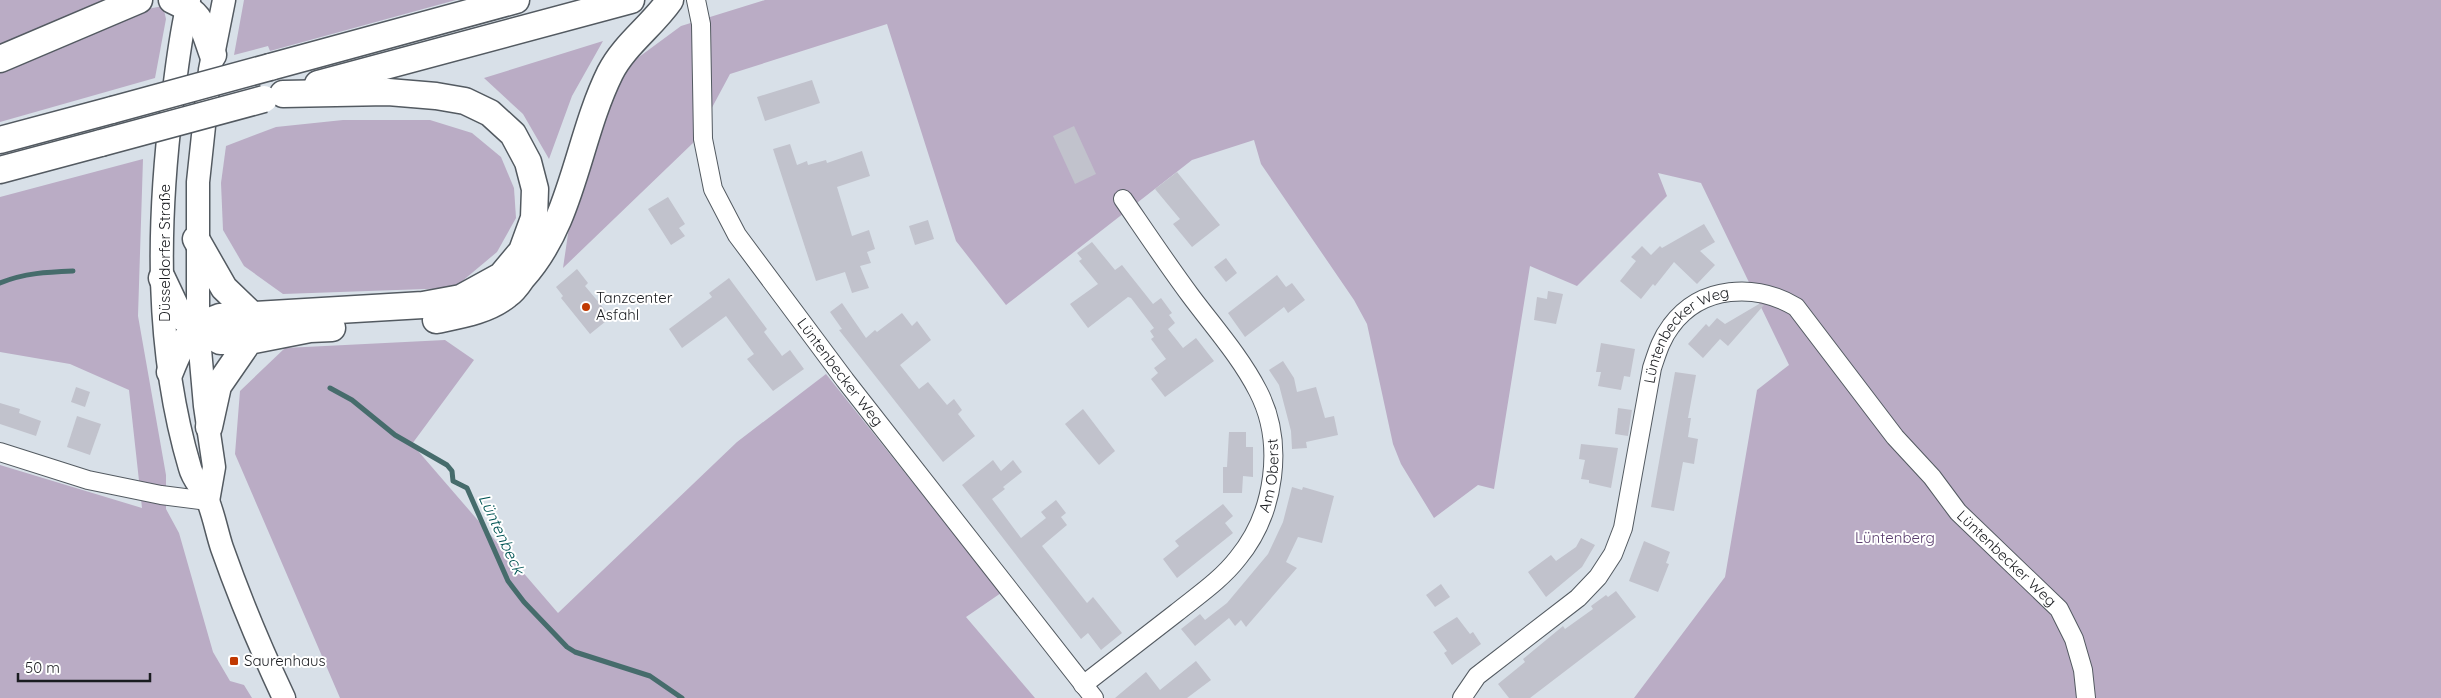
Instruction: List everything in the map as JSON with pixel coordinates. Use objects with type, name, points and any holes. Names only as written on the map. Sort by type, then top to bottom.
[{"type":"highway","points":[[0,59],[139,0]]},
{"type":"highway","points":[[0,140],[516,0]]},
{"type":"highway","points":[[0,170],[631,0]]},
{"type":"highway","points":[[162,278],[180,316],[220,341],[249,341],[310,329],[428,322],[474,312],[507,295],[531,268],[554,232],[596,104],[610,71],[631,44],[656,20],[670,0]]},
{"type":"highway","points":[[183,2],[199,17],[212,55]]},
{"type":"highway","points":[[170,372],[183,340],[198,327],[220,317],[423,305],[461,298],[501,276],[522,251],[534,218],[535,189],[528,162],[513,134],[490,113],[466,101],[436,96],[388,92],[274,96]]},
{"type":"highway","points":[[196,239],[224,288],[252,315]]},
{"type":"highway","points":[[209,427],[218,386],[249,341]]},
{"type":"main road","name":"Düsseldorfer Straße","points":[[208,501],[214,466],[205,406],[198,327],[196,239],[203,126],[212,55],[224,0]]},
{"type":"main road","name":"Düsseldorfer Straße","points":[[183,2],[165,182],[162,278],[164,329],[170,372],[190,470],[208,501],[222,547],[241,597],[284,698]]},
{"type":"street","name":"Lüntenbecker Weg","points":[[696,0],[702,24],[703,139],[713,190],[737,235],[851,388],[1089,692]]},
{"type":"street","name":"Am Oberst","points":[[1089,692],[1219,579],[1239,558],[1254,536],[1268,500],[1274,462],[1269,425],[1258,392],[1236,355],[1189,294],[1123,198]]},
{"type":"street","name":"Lüntenbecker Weg","points":[[1462,698],[1477,676],[1578,598],[1598,577],[1613,554],[1625,520],[1652,368],[1660,344],[1671,325],[1686,310],[1708,298],[1731,291],[1747,291],[1778,297],[1796,307],[1895,437],[1932,477],[1958,512],[2059,608],[2074,639],[2084,670],[2086,698]]},
{"type":"street","points":[[0,452],[88,480],[161,495],[208,501]]},
{"type":"green space","points":[[0,0],[123,0],[0,54]]},
{"type":"green space","points":[[244,0],[456,0],[270,51],[268,46],[234,55]]},
{"type":"green space","name":"Lüntenberg","points":[[765,0],[2441,0],[2441,698],[1634,698],[1725,577],[1757,390],[1789,365],[1701,183],[1658,173],[1667,196],[1577,286],[1530,266],[1494,489],[1478,485],[1434,518],[1401,464],[1393,444],[1367,324],[1354,300],[1261,164],[1254,140],[1192,160],[1006,305],[956,241],[887,24],[730,74],[693,143],[563,268],[572,207],[624,68],[681,26]]},
{"type":"green space","points":[[163,6],[166,19],[155,78],[0,122],[0,71],[142,10]]},
{"type":"green space","points":[[603,41],[572,96],[549,159],[523,114],[484,78]]},
{"type":"green space","points":[[343,120],[430,120],[472,133],[501,157],[514,188],[516,218],[497,252],[454,288],[283,294],[244,266],[223,230],[221,183],[226,146],[276,127]]},
{"type":"green space","points":[[143,159],[138,316],[166,475],[166,509],[179,533],[213,652],[230,681],[244,685],[252,698],[0,698],[0,465],[142,508],[129,390],[70,364],[0,352],[0,197]]},
{"type":"green space","points":[[445,340],[474,360],[412,444],[558,613],[737,442],[826,374],[1001,593],[966,617],[1035,698],[340,698],[235,454],[240,391],[285,348]]},
{"type":"building","points":[[812,80],[820,103],[765,121],[757,97]]},
{"type":"building","points":[[1074,126],[1096,174],[1075,184],[1053,136]]},
{"type":"building","points":[[790,144],[797,165],[807,161],[808,165],[826,160],[827,163],[862,151],[870,176],[837,187],[852,236],[869,230],[875,249],[867,252],[871,263],[860,266],[869,288],[852,293],[845,272],[816,281],[773,149]]},
{"type":"building","points":[[1177,172],[1220,225],[1192,247],[1173,224],[1180,219],[1155,189]]},
{"type":"building","points":[[668,197],[685,224],[679,228],[685,236],[671,245],[648,209]]},
{"type":"building","points":[[928,220],[934,239],[915,245],[909,226]]},
{"type":"building","points":[[1704,224],[1715,242],[1700,251],[1715,265],[1697,284],[1674,262],[1655,286],[1653,284],[1641,299],[1620,281],[1636,261],[1631,257],[1642,246],[1651,255],[1660,246],[1662,248]]},
{"type":"building","points":[[1092,242],[1115,270],[1122,265],[1153,304],[1161,298],[1172,313],[1169,315],[1175,323],[1168,329],[1183,348],[1196,338],[1214,361],[1165,397],[1151,379],[1158,373],[1154,368],[1166,359],[1151,339],[1154,337],[1150,331],[1154,328],[1131,298],[1128,297],[1088,328],[1070,304],[1098,284],[1079,261],[1082,259],[1077,253]]},
{"type":"building","points":[[1226,258],[1237,273],[1226,282],[1214,267]]},
{"type":"building","name":"Tanzcenter Asfahl","points":[[577,269],[588,283],[585,286],[611,317],[590,334],[561,298],[563,296],[556,287]]},
{"type":"building","points":[[1277,275],[1286,287],[1292,283],[1305,300],[1288,313],[1284,307],[1245,337],[1228,313]]},
{"type":"building","points":[[729,278],[767,329],[764,332],[782,356],[790,350],[804,369],[773,391],[747,359],[754,354],[726,316],[682,348],[669,329],[712,297],[709,293]]},
{"type":"building","points":[[1548,291],[1563,294],[1556,324],[1534,320],[1537,297],[1547,299]]},
{"type":"building","points":[[842,303],[866,338],[902,313],[912,326],[917,321],[931,340],[900,365],[919,389],[928,382],[947,405],[954,399],[962,410],[958,414],[975,436],[943,462],[839,330],[842,329],[830,312]]},
{"type":"building","points":[[1759,304],[1764,305],[1728,346],[1720,339],[1703,358],[1688,344],[1706,324],[1709,327],[1717,318],[1725,324]]},
{"type":"building","points":[[1601,343],[1635,349],[1630,377],[1624,376],[1621,390],[1598,386],[1601,372],[1596,372]]},
{"type":"building","points":[[1283,361],[1294,378],[1297,392],[1316,387],[1325,418],[1334,416],[1338,435],[1306,442],[1307,448],[1292,449],[1291,431],[1279,385],[1269,370]]},
{"type":"building","points":[[1675,372],[1696,375],[1688,418],[1691,418],[1688,437],[1698,439],[1694,464],[1683,462],[1674,511],[1651,507]]},
{"type":"building","points":[[76,387],[90,392],[85,407],[71,402]]},
{"type":"building","points":[[0,403],[20,409],[19,413],[41,421],[36,436],[0,424]]},
{"type":"building","points":[[1618,408],[1632,410],[1628,436],[1615,434]]},
{"type":"building","points":[[1083,409],[1115,451],[1099,465],[1065,424]]},
{"type":"building","points":[[77,416],[101,424],[90,455],[67,447]]},
{"type":"building","points":[[1229,432],[1246,432],[1246,447],[1253,447],[1253,477],[1243,476],[1242,493],[1223,493],[1223,467],[1227,467]]},
{"type":"building","points":[[1581,444],[1618,448],[1611,488],[1589,483],[1589,480],[1581,479],[1585,460],[1579,459]]},
{"type":"building","points":[[993,460],[1001,471],[1013,460],[1022,472],[1003,487],[1005,489],[992,499],[1021,538],[1046,518],[1041,512],[1056,500],[1066,513],[1061,517],[1067,525],[1042,546],[1087,603],[1093,597],[1122,633],[1101,650],[1088,633],[1081,639],[962,485]]},
{"type":"building","points":[[1292,487],[1302,490],[1303,487],[1334,496],[1322,543],[1298,537],[1286,562],[1297,568],[1246,627],[1241,620],[1235,626],[1229,618],[1195,646],[1181,629],[1200,614],[1205,620],[1227,603],[1268,554],[1283,522]]},
{"type":"building","points":[[1223,504],[1233,516],[1225,523],[1233,533],[1177,578],[1163,559],[1179,546],[1175,541]]},
{"type":"building","points":[[1581,538],[1595,545],[1582,567],[1546,597],[1528,572],[1551,555],[1556,561],[1576,547]]},
{"type":"building","points":[[1644,541],[1670,552],[1666,563],[1669,564],[1658,592],[1629,581]]},
{"type":"building","points":[[1441,584],[1450,597],[1435,607],[1426,595]]},
{"type":"building","points":[[1616,591],[1636,617],[1530,698],[1509,698],[1498,684],[1525,662],[1523,659],[1563,626],[1565,629],[1593,609],[1591,606],[1606,595],[1608,597]]},
{"type":"building","points":[[1457,617],[1470,634],[1473,632],[1481,644],[1452,665],[1444,653],[1447,651],[1433,632]]},
{"type":"building","points":[[1196,661],[1211,680],[1187,698],[1115,698],[1146,672],[1160,690]]},
{"type":"waterway","name":"Lüntenbeck","points":[[0,283],[27,275],[73,271]]},
{"type":"waterway","name":"Lüntenbeck","points":[[330,388],[352,400],[395,435],[447,465],[452,471],[453,481],[467,488],[508,581],[524,602],[567,647],[575,652],[650,676],[682,698]]},
{"type":"place","name":"Tanzcenter Asfahl","points":[[586,307]]},
{"type":"place","name":"Saurenhaus","points":[[234,661]]}]
